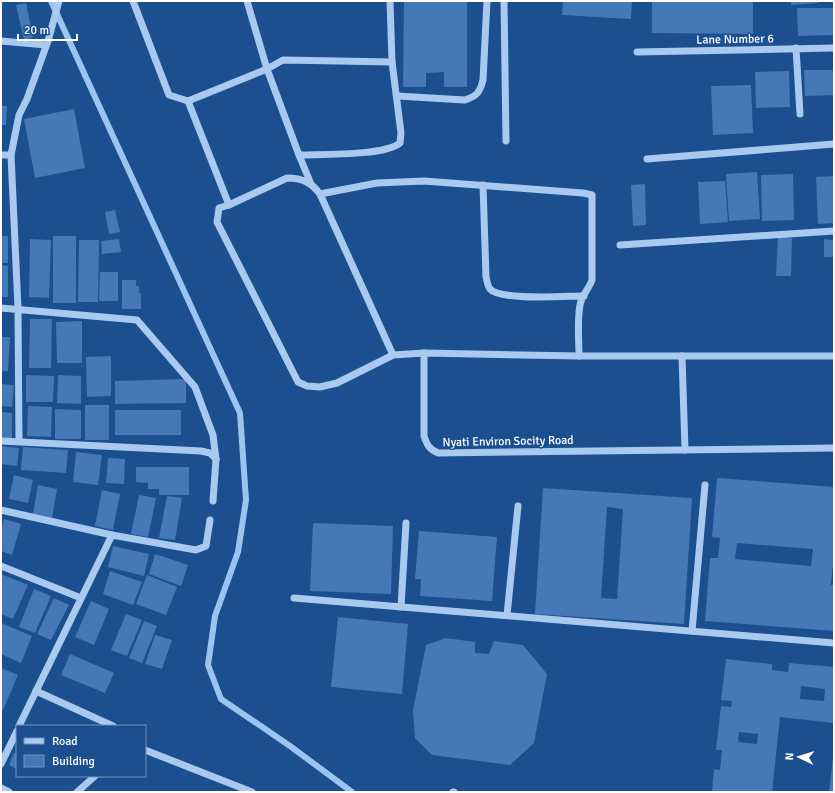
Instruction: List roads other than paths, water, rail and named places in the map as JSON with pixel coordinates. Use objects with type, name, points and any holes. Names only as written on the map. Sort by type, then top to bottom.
[{"type":"street","points":[[19,441],[18,308],[11,155],[19,115],[27,99],[60,1]]},
{"type":"street","points":[[133,1],[169,95],[188,101],[267,69],[283,60],[392,62]]},
{"type":"street","points":[[248,1],[267,69],[311,184],[320,194],[393,354]]},
{"type":"street","points":[[299,154],[377,151],[394,148],[400,143],[401,133],[392,62],[390,1]]},
{"type":"street","points":[[397,96],[465,100],[474,96],[481,90],[483,80],[488,1]]},
{"type":"street","points":[[504,1],[506,140]]},
{"type":"street","points":[[1,41],[47,43]]},
{"type":"street","points":[[796,48],[800,114]]},
{"type":"street","name":"Lane Number 6","points":[[637,52],[834,48]]},
{"type":"street","points":[[188,101],[229,205]]},
{"type":"street","points":[[647,159],[834,144]]},
{"type":"street","points":[[1,155],[11,155]]},
{"type":"street","points":[[311,184],[297,178],[287,178],[229,205],[219,208],[217,222],[298,382],[307,386],[320,387],[337,382],[393,354],[834,356]]},
{"type":"street","points":[[320,194],[377,184],[424,181],[583,193],[592,195],[592,280],[580,305],[579,356]]},
{"type":"street","points":[[483,185],[486,278],[490,289],[497,294],[510,296],[584,296]]},
{"type":"street","points":[[620,245],[834,231]]},
{"type":"street","points":[[1,308],[18,308],[137,320],[195,387],[213,435],[216,459],[213,501]]},
{"type":"street","name":"Nyati Environ Socity Road","points":[[424,353],[424,436],[427,445],[431,450],[438,453],[834,448]]},
{"type":"street","points":[[682,356],[685,450]]},
{"type":"street","points":[[1,441],[201,451],[210,453],[216,459]]},
{"type":"street","points":[[692,631],[705,485]]},
{"type":"street","points":[[507,615],[518,506]]},
{"type":"street","points":[[1,510],[112,535],[196,550],[206,546],[210,520]]},
{"type":"street","points":[[401,607],[406,524]]},
{"type":"street","points":[[19,725],[112,535]]},
{"type":"street","points":[[1,566],[81,598]]},
{"type":"street","points":[[294,598],[834,643]]},
{"type":"street","points":[[36,691],[111,725]]},
{"type":"street","points":[[1,764],[16,733]]},
{"type":"street","points":[[146,750],[252,792]]},
{"type":"street","points":[[77,792],[94,777]]},
{"type":"street","points":[[1,788],[9,792]]},
{"type":"waterway","points":[[51,1],[240,413],[246,500],[238,552],[215,616],[208,665],[221,699],[290,746],[352,792]]}]
